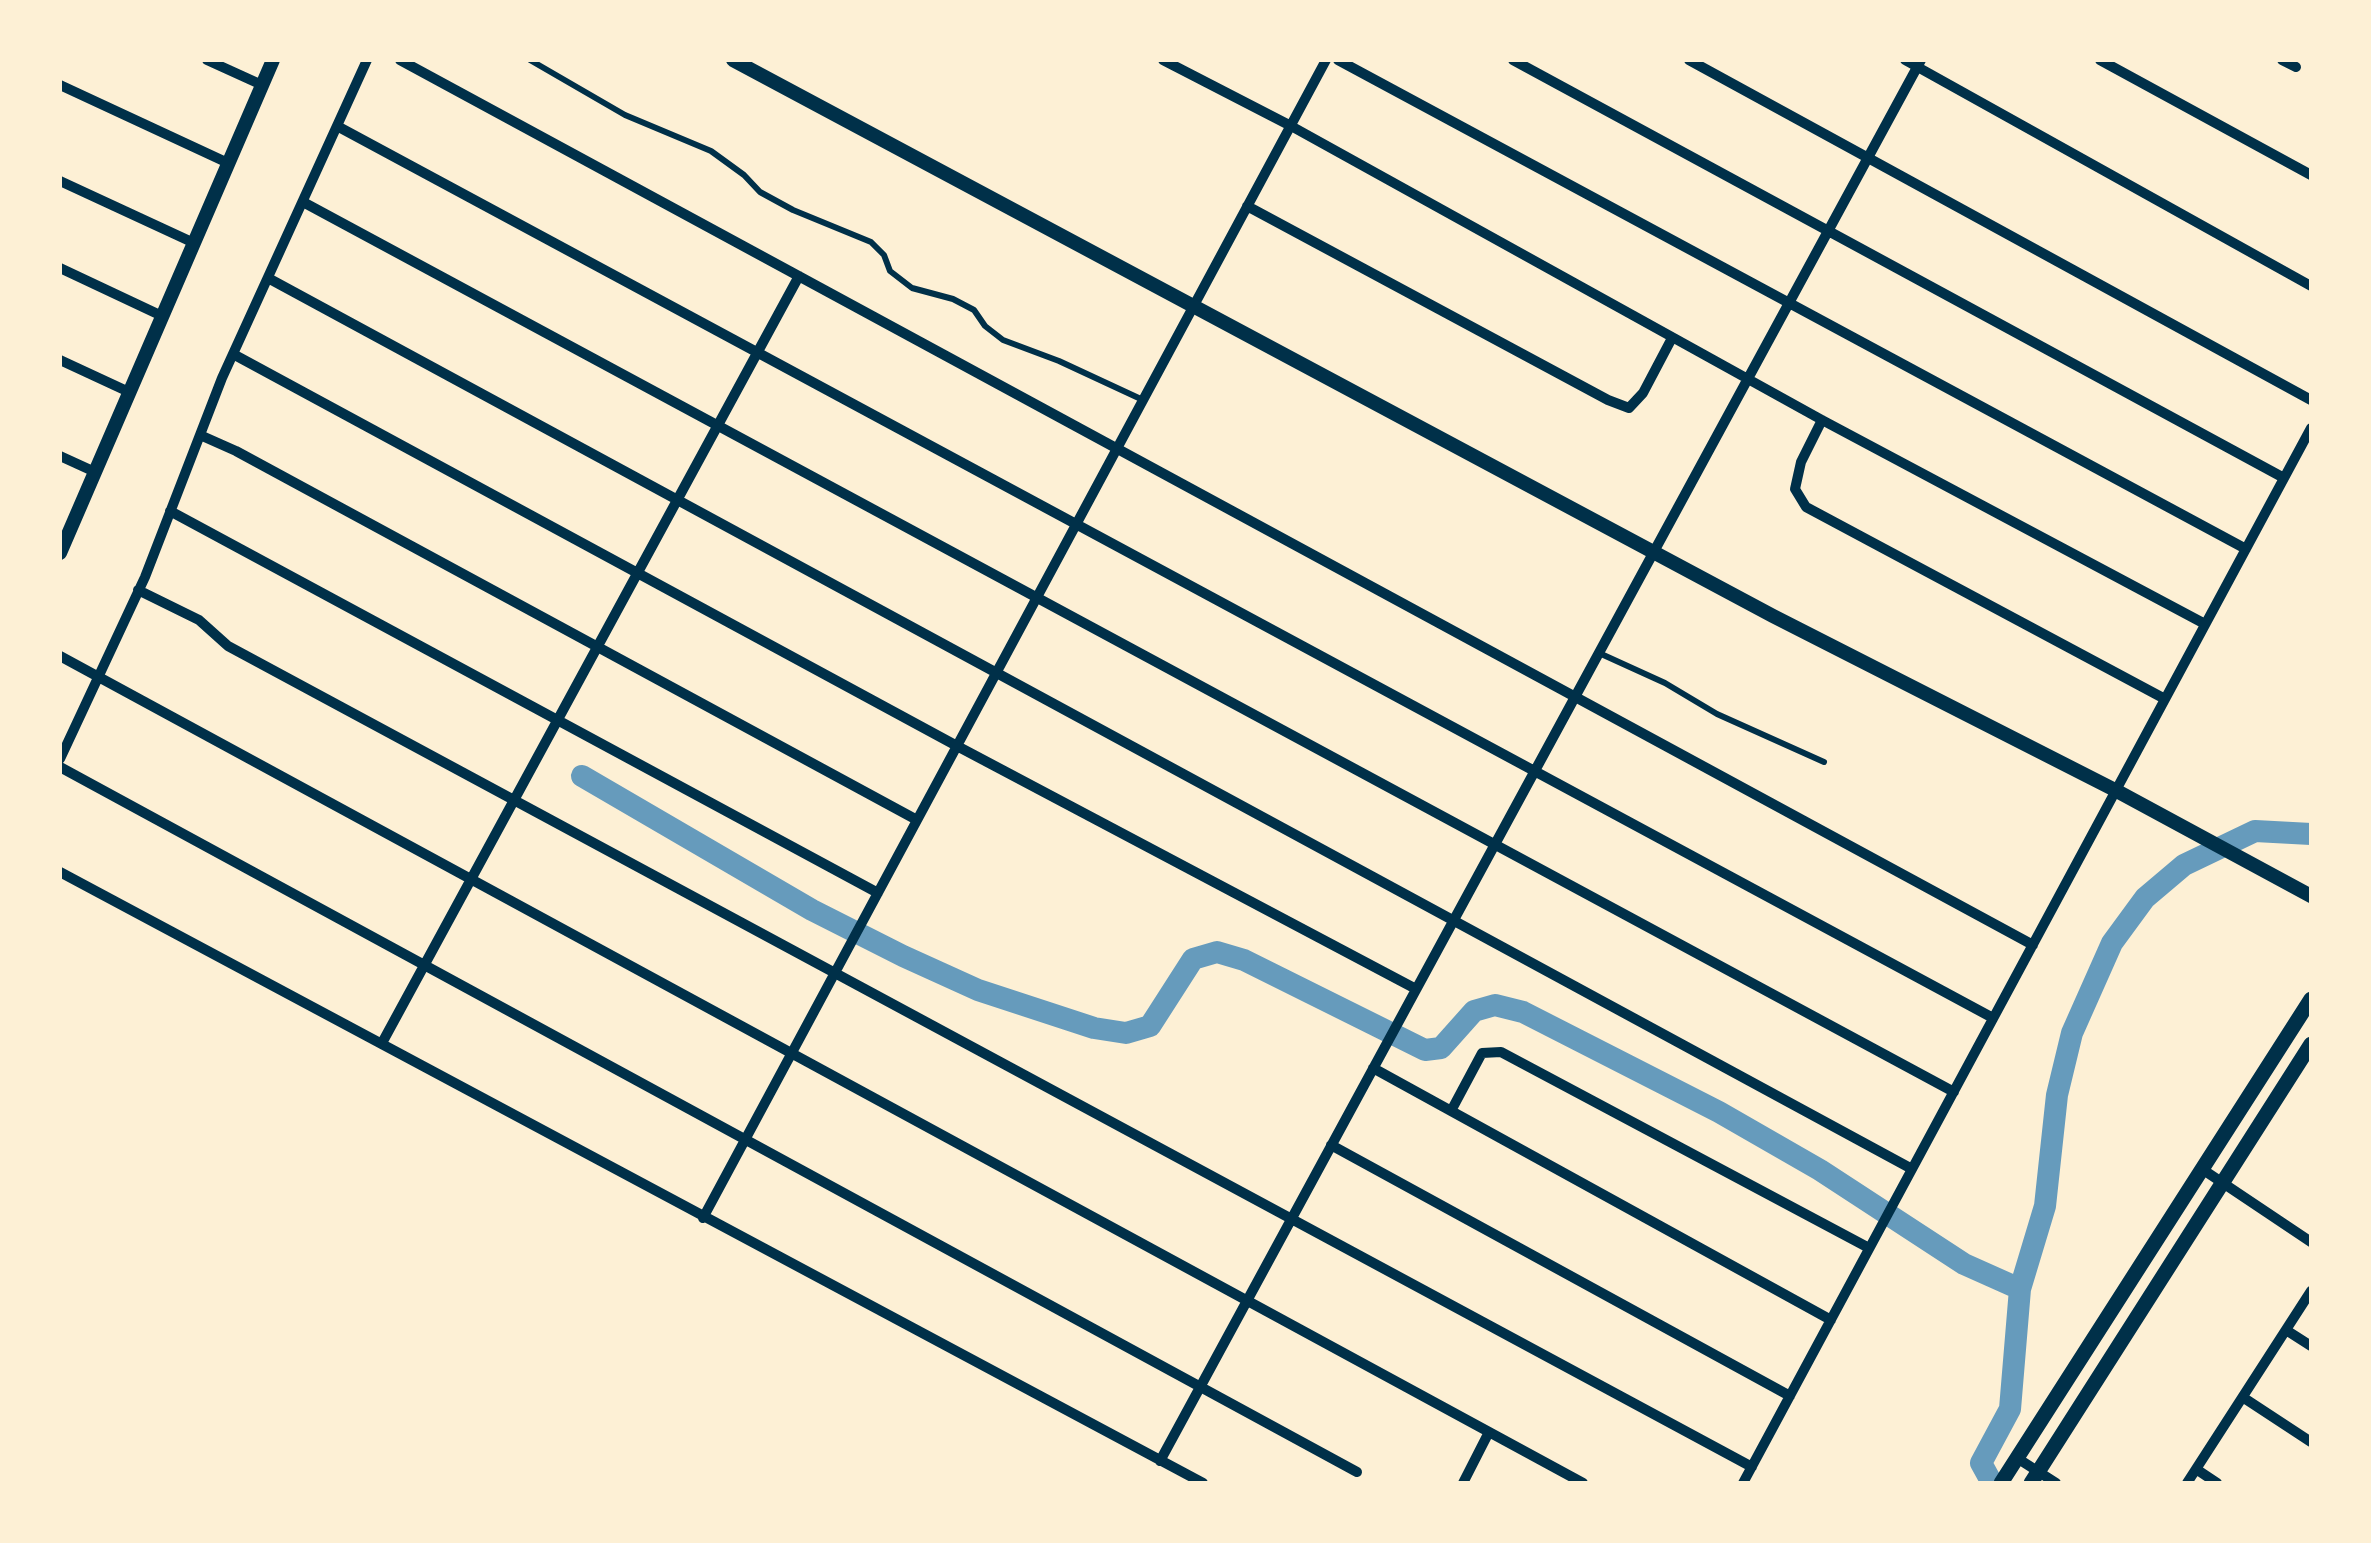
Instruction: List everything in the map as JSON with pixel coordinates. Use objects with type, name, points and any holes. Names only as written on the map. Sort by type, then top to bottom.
[{"type":"main road","points":[[2001,1483],[2311,999]]},
{"type":"main road","points":[[2035,1477],[2311,1044]]},
{"type":"street","points":[[207,60],[262,85]]},
{"type":"street","points":[[60,553],[273,60]]},
{"type":"street","points":[[60,758],[138,590],[233,354],[367,60]]},
{"type":"street","points":[[400,60],[2033,945]]},
{"type":"street","points":[[733,60],[1654,552],[2171,819],[2311,896]]},
{"type":"street","points":[[1163,60],[2205,624]]},
{"type":"street","points":[[703,1218],[1326,60]]},
{"type":"street","points":[[1338,60],[2246,549]]},
{"type":"street","points":[[1513,60],[2284,478]]},
{"type":"street","points":[[1689,60],[2311,400]]},
{"type":"street","points":[[1904,60],[1919,64],[2311,286]]},
{"type":"street","points":[[2100,60],[2311,174]]},
{"type":"street","points":[[2282,60],[2296,67]]},
{"type":"street","points":[[1160,1461],[1919,64]]},
{"type":"street","points":[[60,85],[228,163]]},
{"type":"street","points":[[337,126],[1993,1018]]},
{"type":"street","points":[[60,180],[194,243]]},
{"type":"street","points":[[302,202],[1954,1092]]},
{"type":"street","points":[[1247,206],[1629,408],[1643,394],[1672,338]]},
{"type":"street","points":[[60,268],[162,316]]},
{"type":"street","points":[[382,1044],[799,276]]},
{"type":"street","points":[[268,278],[1912,1169]]},
{"type":"street","points":[[233,354],[1416,989]]},
{"type":"street","points":[[60,360],[129,392]]},
{"type":"street","points":[[1822,420],[1800,462],[1795,490],[1806,506],[2165,699]]},
{"type":"street","points":[[1743,1483],[2311,428]]},
{"type":"street","points":[[200,435],[917,820]]},
{"type":"street","points":[[60,456],[95,472]]},
{"type":"street","points":[[170,511],[878,893]]},
{"type":"street","points":[[138,590],[199,620],[228,646],[1752,1467]]},
{"type":"street","points":[[60,656],[1583,1483]]},
{"type":"street","points":[[60,767],[1357,1472]]},
{"type":"street","points":[[60,872],[1203,1483]]},
{"type":"street","points":[[1451,1111],[1482,1054],[1502,1052],[1869,1248]]},
{"type":"street","points":[[1373,1068],[1831,1320]]},
{"type":"street","points":[[1332,1145],[1790,1396]]},
{"type":"street","points":[[2202,1169],[2311,1242]]},
{"type":"street","points":[[2187,1483],[2311,1291]]},
{"type":"street","points":[[2286,1330],[2311,1346]]},
{"type":"street","points":[[2244,1398],[2311,1442]]},
{"type":"street","points":[[1464,1483],[1489,1432]]},
{"type":"street","points":[[2017,1458],[2035,1477],[2056,1483]]},
{"type":"street","points":[[2196,1470],[2217,1483]]},
{"type":"lane","points":[[530,60],[625,115],[711,151],[760,192],[793,210],[871,242],[884,255],[890,271],[912,288],[954,299],[974,310],[1002,340],[1143,400]]},
{"type":"lane","points":[[1599,653],[1665,683],[1717,714],[1824,762]]},
{"type":"waterway","points":[[582,776],[812,910],[903,956],[978,990],[1094,1028],[1126,1033],[1150,1026],[1193,959],[1217,952],[1244,960],[1425,1050],[1441,1048],[1474,1011],[1495,1005],[1523,1012],[1719,1112],[1820,1170],[1964,1264],[2020,1289]]},
{"type":"waterway","points":[[1992,1483],[1981,1463],[2010,1409],[2020,1289],[2045,1206],[2057,1095],[2072,1033],[2112,943],[2145,898],[2184,865],[2255,831],[2311,834]]}]
